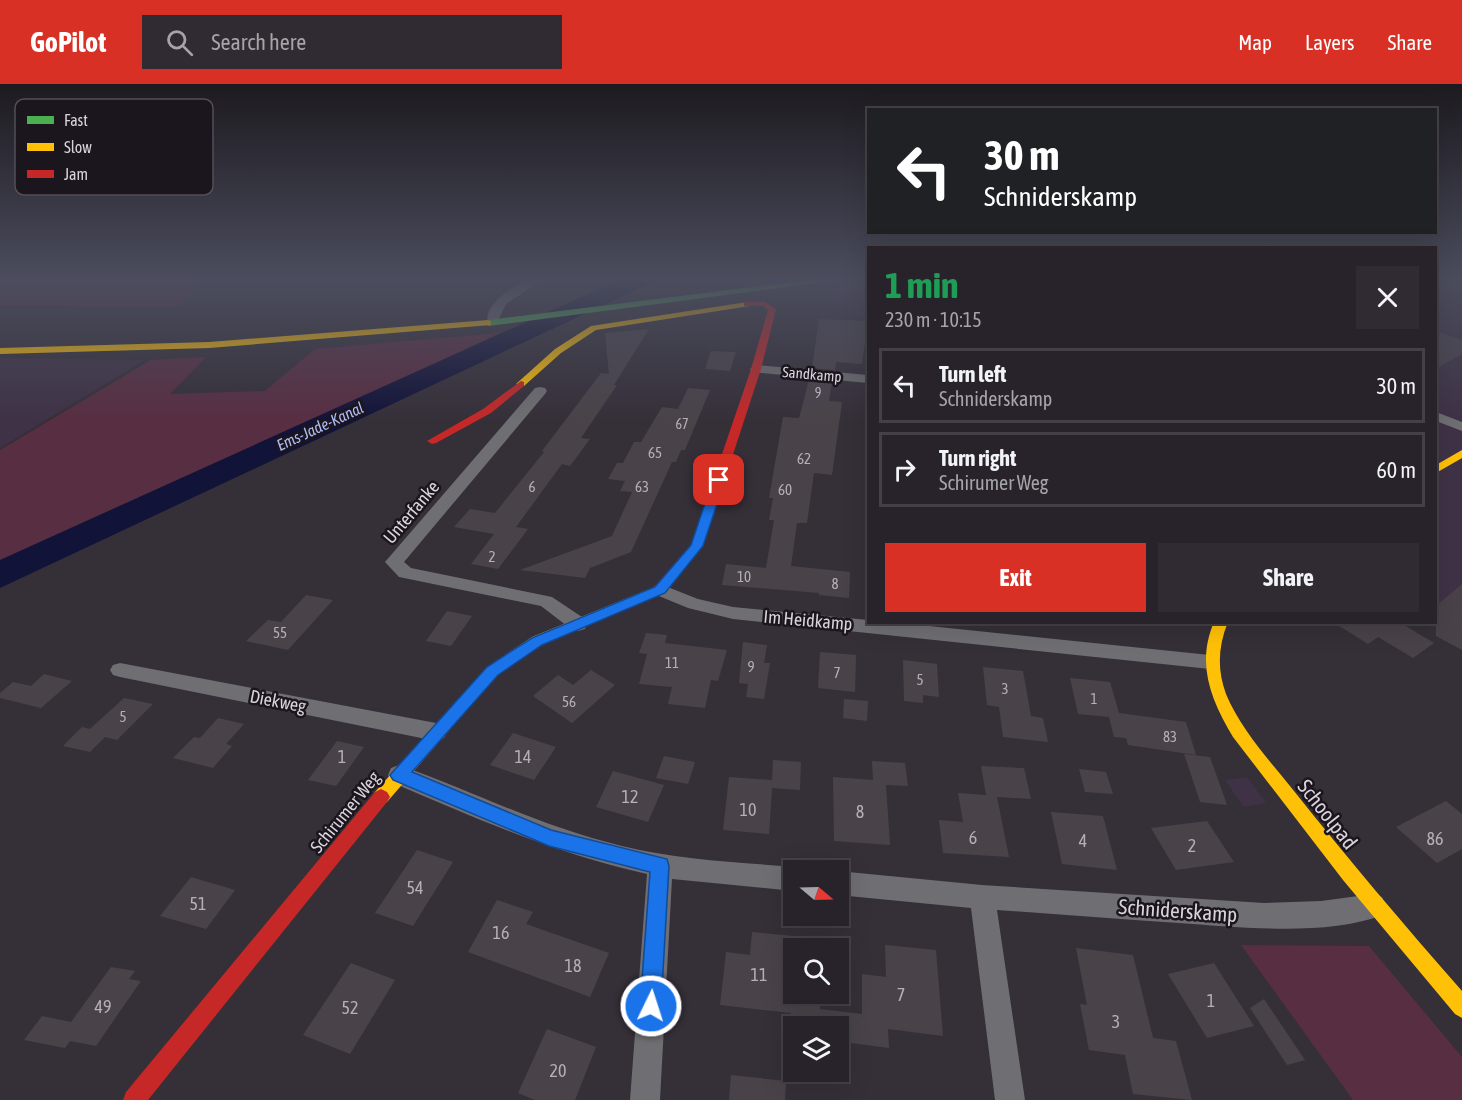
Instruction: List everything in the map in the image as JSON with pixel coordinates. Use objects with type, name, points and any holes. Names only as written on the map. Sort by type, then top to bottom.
[{"type":"street","points":[[0,351],[202,345],[385,334],[455,326]]},
{"type":"street","name":"Schirumer Weg","points":[[432,441],[475,420],[494,407],[574,337],[594,328],[604,326]]},
{"type":"street","name":"Schirumer Weg","points":[[134,1100],[399,775],[492,671],[537,641],[660,590],[697,546],[768,326]]},
{"type":"street","name":"Sandkamp","points":[[756,369],[867,379]]},
{"type":"street","name":"Unterfanke","points":[[540,391],[394,562],[405,573],[546,601],[578,624]]},
{"type":"street","points":[[1437,416],[1462,427]]},
{"type":"street","points":[[1437,469],[1462,453]]},
{"type":"street","name":"Im Heidkamp","points":[[660,590],[694,604],[733,613],[867,622]]},
{"type":"street","name":"Im Heidkamp","points":[[899,624],[974,629],[1210,662]]},
{"type":"street","name":"Schoolpad","points":[[1220,624],[1213,641],[1210,662],[1218,693],[1239,730],[1373,906],[1462,1007]]},
{"type":"street","name":"Diekweg","points":[[120,670],[436,732]]},
{"type":"street","points":[[399,775],[549,837],[610,855],[660,866],[783,878]]},
{"type":"street","points":[[645,1100],[660,866]]},
{"type":"street","name":"Schniderskamp","points":[[849,884],[982,897],[1264,916],[1321,914],[1373,906]]},
{"type":"street","points":[[982,897],[1010,1100]]},
{"type":"shaded area","points":[[1437,326],[1462,326],[1462,627],[1437,614]]},
{"type":"shaded area","points":[[499,333],[0,561],[0,450],[151,360],[206,357],[170,394],[265,391],[315,349]]},
{"type":"shaded area","points":[[0,358],[145,360],[0,448]]},
{"type":"shaded area","points":[[1247,777],[1266,803],[1244,807],[1225,780]]},
{"type":"shaded area","points":[[1241,945],[1369,946],[1462,1057],[1462,1100],[1353,1100]]},
{"type":"water","name":"Ems-Jade-Kanal","points":[[516,326],[558,326],[0,588],[0,560]]},
{"type":"building","points":[[818,326],[867,326],[862,364],[836,362],[835,370],[812,368]]},
{"type":"building","points":[[649,329],[614,385],[617,385],[581,438],[590,439],[570,466],[562,464],[516,527],[528,529],[498,569],[471,564],[494,534],[454,527],[470,509],[495,513],[544,452],[542,451],[601,373],[609,374],[605,333]]},
{"type":"building","points":[[1437,331],[1462,340],[1462,354],[1437,368]]},
{"type":"building","points":[[711,351],[736,352],[730,371],[705,369]]},
{"type":"building","points":[[809,380],[832,382],[829,401],[842,402],[832,475],[814,473],[807,523],[797,523],[791,566],[850,572],[849,598],[819,595],[819,593],[722,585],[726,564],[766,568],[774,520],[769,520],[773,498],[769,498],[783,417],[799,418]]},
{"type":"building","points":[[688,388],[710,390],[685,450],[681,450],[676,462],[672,462],[631,552],[590,568],[585,578],[520,570],[612,536],[632,492],[620,491],[625,481],[608,479],[617,463],[623,463],[634,442],[641,442],[662,407],[678,409]]},
{"type":"building","points":[[1462,584],[1462,650],[1436,636],[1437,605]]},
{"type":"building","points":[[306,595],[333,600],[288,650],[246,641],[268,620],[281,622]]},
{"type":"building","points":[[447,611],[472,616],[451,646],[426,641]]},
{"type":"building","points":[[1336,624],[1402,624],[1434,643],[1413,658],[1378,637],[1368,644]]},
{"type":"building","points":[[646,633],[667,635],[665,643],[727,650],[718,681],[711,680],[705,708],[668,704],[672,687],[639,684],[647,654],[639,653]]},
{"type":"building","points":[[743,642],[767,645],[764,663],[770,663],[764,699],[746,697],[748,684],[739,683]]},
{"type":"building","points":[[820,652],[856,655],[855,692],[818,688]]},
{"type":"building","points":[[903,660],[937,664],[939,697],[923,695],[923,703],[904,701]]},
{"type":"building","points":[[983,667],[1023,671],[1031,716],[1043,718],[1048,742],[1003,737],[999,707],[987,705]]},
{"type":"building","points":[[591,670],[615,685],[572,723],[533,696],[558,675],[573,685]]},
{"type":"building","points":[[44,674],[72,681],[41,708],[0,698],[0,693],[13,682],[31,686]]},
{"type":"building","points":[[1070,678],[1110,682],[1119,713],[1186,722],[1196,755],[1128,745],[1126,738],[1114,737],[1109,717],[1078,714]]},
{"type":"building","points":[[124,698],[153,704],[117,740],[105,737],[90,752],[63,746],[82,727],[90,729]]},
{"type":"building","points":[[844,699],[868,701],[867,721],[843,718]]},
{"type":"building","points":[[218,718],[244,724],[226,744],[232,746],[213,768],[173,758],[194,737],[200,738]]},
{"type":"building","points":[[513,733],[556,747],[534,780],[490,765]]},
{"type":"building","points":[[337,741],[364,747],[336,786],[308,780]]},
{"type":"building","points":[[1184,754],[1210,757],[1227,805],[1200,802]]},
{"type":"building","points":[[664,756],[695,762],[688,784],[656,778]]},
{"type":"building","points":[[773,760],[801,762],[800,790],[772,788],[769,834],[723,830],[729,777],[772,780]]},
{"type":"building","points":[[872,761],[905,763],[908,786],[886,785],[890,845],[834,841],[833,777],[873,780]]},
{"type":"building","points":[[981,766],[1024,768],[1031,799],[997,797],[1009,857],[943,853],[939,820],[963,822],[958,793],[986,795]]},
{"type":"building","points":[[1079,769],[1106,772],[1113,794],[1085,792]]},
{"type":"building","points":[[613,771],[664,785],[648,822],[596,807]]},
{"type":"building","points":[[1446,801],[1462,814],[1462,849],[1437,863],[1396,827]]},
{"type":"building","points":[[1051,812],[1103,816],[1117,870],[1062,864]]},
{"type":"building","points":[[1207,821],[1234,862],[1176,870],[1151,828]]},
{"type":"building","points":[[417,850],[453,862],[413,926],[375,913]]},
{"type":"building","points":[[191,877],[235,890],[206,929],[160,916]]},
{"type":"building","points":[[497,900],[533,912],[526,924],[609,953],[590,997],[468,952]]},
{"type":"building","points":[[752,932],[794,936],[794,938],[783,938],[783,1004],[820,1004],[820,1009],[862,1014],[862,974],[886,977],[885,945],[936,950],[943,1036],[888,1029],[889,1048],[849,1043],[849,1016],[791,1016],[791,1013],[720,1005],[726,952],[750,955]]},
{"type":"building","points":[[1076,948],[1133,955],[1153,1038],[1176,1041],[1192,1100],[1133,1094],[1125,1055],[1089,1050],[1080,1004],[1087,1005]]},
{"type":"building","points":[[351,963],[395,980],[350,1054],[303,1035]]},
{"type":"building","points":[[1214,963],[1254,1026],[1207,1038],[1168,974]]},
{"type":"building","points":[[111,967],[135,971],[129,979],[141,981],[96,1046],[70,1041],[65,1048],[24,1040],[42,1016],[71,1022]]},
{"type":"building","points":[[1264,999],[1305,1060],[1287,1065],[1250,1008]]},
{"type":"building","points":[[547,1029],[596,1047],[575,1100],[535,1100],[518,1093]]},
{"type":"building","points":[[731,1075],[786,1082],[785,1100],[729,1100]]},
{"type":"traffic: slow","points":[[0,351],[209,345],[445,326]]},
{"type":"traffic: slow","points":[[521,384],[558,351],[594,328],[604,326]]},
{"type":"traffic: slow","points":[[1437,469],[1462,453]]},
{"type":"traffic: slow","points":[[381,797],[492,671],[537,641],[659,590]]},
{"type":"traffic: slow","points":[[1220,624],[1213,648],[1213,675],[1218,693],[1231,720],[1327,846],[1462,1007]]},
{"type":"traffic: jam","points":[[659,590],[697,546],[756,369],[767,326]]},
{"type":"traffic: jam","points":[[432,441],[487,411],[521,384]]},
{"type":"traffic: jam","points":[[134,1100],[381,797]]},
{"type":"route","points":[[651,1006],[660,866],[610,855],[549,837],[486,813],[399,775],[492,671],[537,641],[660,590],[697,546],[719,480]]}]
